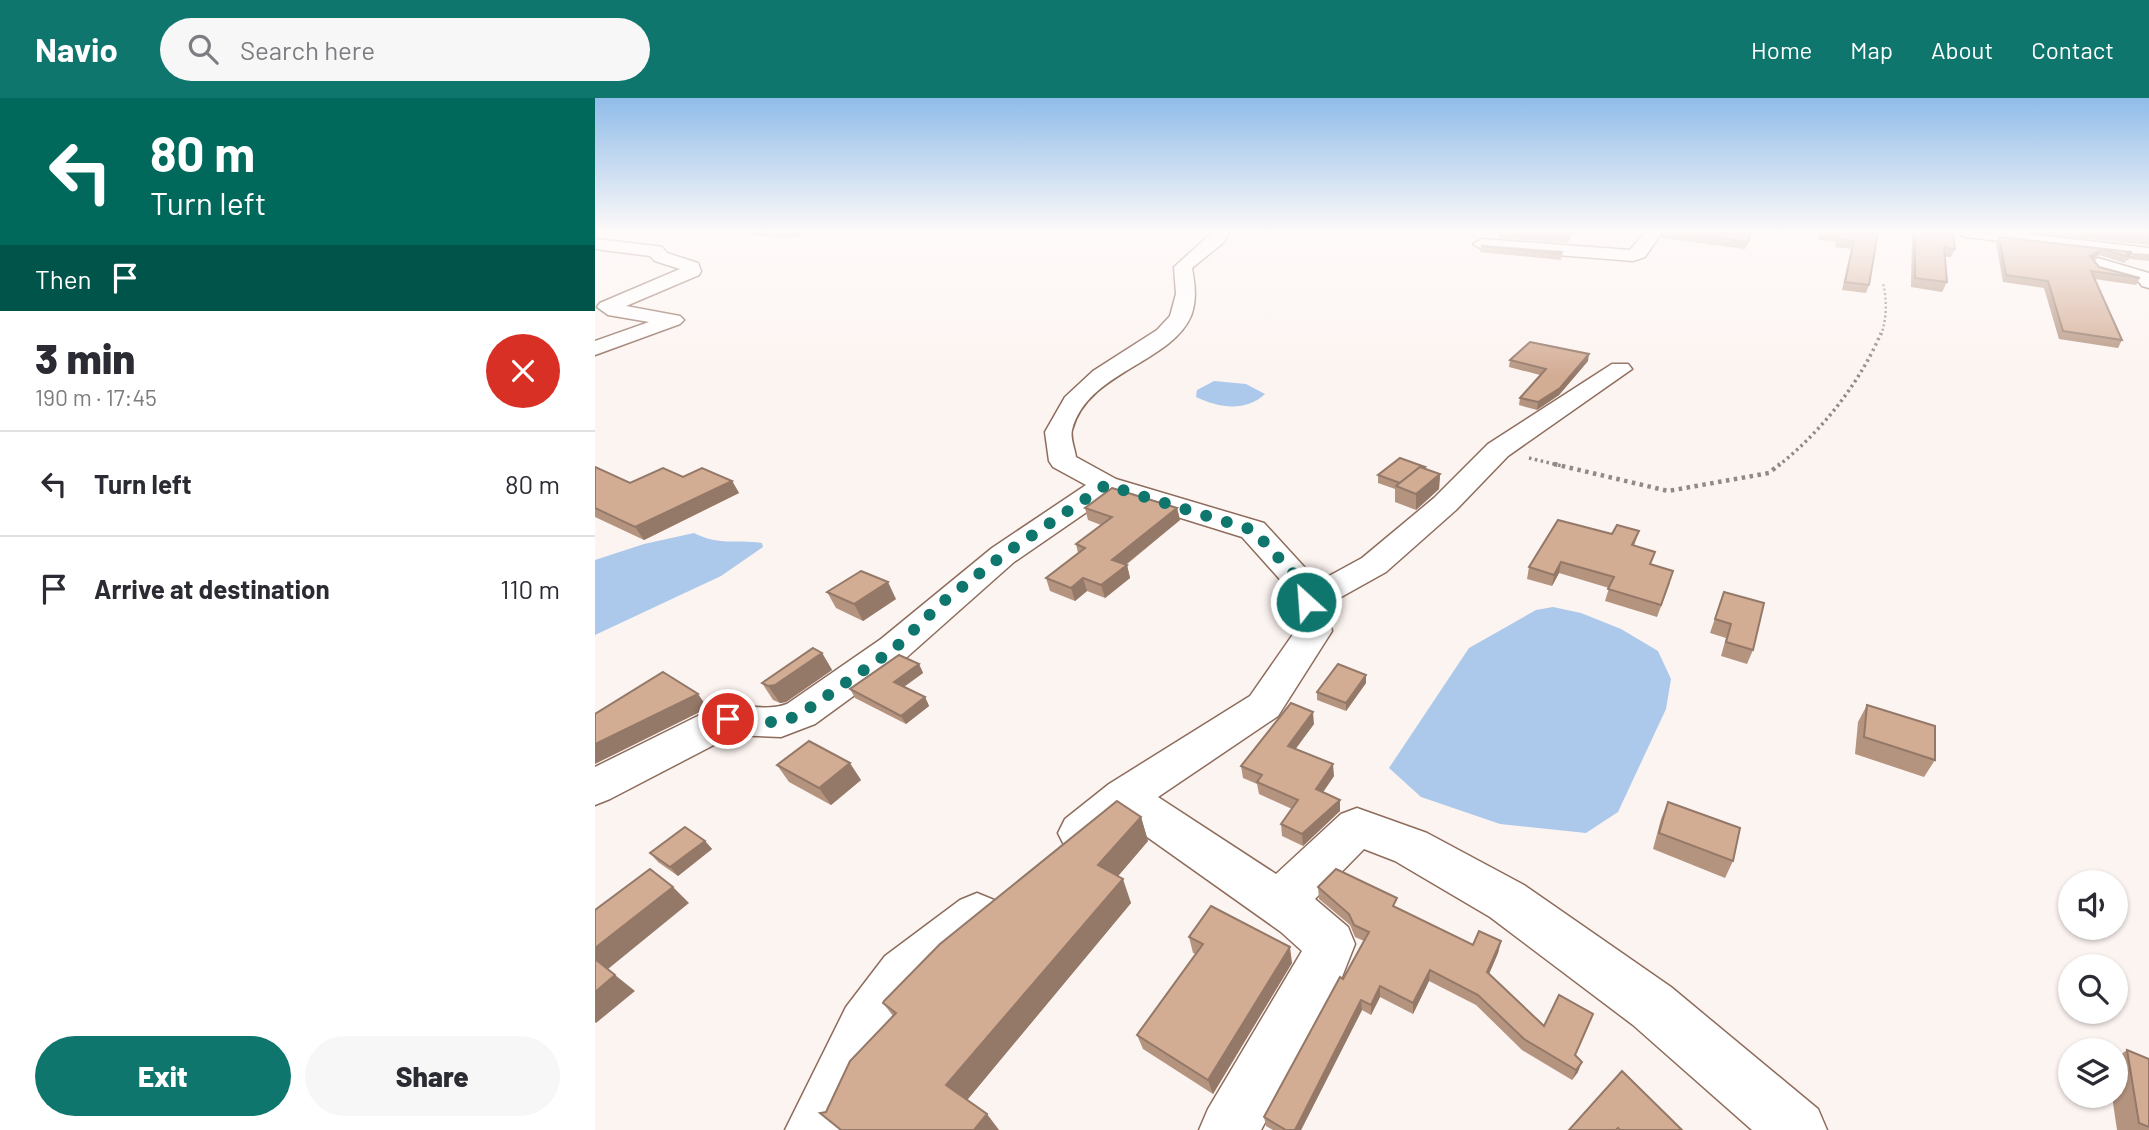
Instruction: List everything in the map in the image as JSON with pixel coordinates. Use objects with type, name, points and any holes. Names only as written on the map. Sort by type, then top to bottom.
[{"type":"street","points":[[595,348],[673,320],[615,311],[607,307],[670,280]]},
{"type":"street","points":[[1055,854],[1124,797],[1263,706],[1314,631],[1301,582],[1253,530],[1106,485],[1063,461],[1058,432],[1074,402],[1101,376],[1165,335],[1179,317],[1186,294],[1184,280]]},
{"type":"street","points":[[1306,602],[1374,565],[1445,504],[1498,450],[1621,369]]},
{"type":"street","points":[[595,787],[728,719],[781,722],[801,714],[894,649],[944,601],[1003,555],[1106,485]]},
{"type":"street","points":[[1124,797],[1279,902],[1330,944],[1321,969],[1230,1130]]},
{"type":"street","points":[[1279,902],[1357,827],[1411,847],[1507,901],[1651,1006],[1797,1130]]},
{"type":"street","points":[[815,1130],[865,1026],[903,974],[1004,894]]},
{"type":"path","points":[[1498,450],[1668,491],[1769,473],[1803,446],[1868,365],[1885,324],[1886,296],[1883,283]]},
{"type":"water","points":[[1214,381],[1246,384],[1265,394],[1258,400],[1241,406],[1223,406],[1196,397],[1197,390]]},
{"type":"water","points":[[694,533],[720,541],[762,543],[763,547],[721,576],[595,635],[595,560],[644,544]]},
{"type":"water","points":[[1553,607],[1581,613],[1621,629],[1658,651],[1671,679],[1666,709],[1618,812],[1586,833],[1500,824],[1421,797],[1389,768],[1469,648],[1536,610]]},
{"type":"building","points":[[1845,280],[1870,280],[1869,285]]},
{"type":"building","points":[[2042,280],[2095,280],[2122,340],[2063,331],[2048,281]]},
{"type":"building","points":[[1530,342],[1589,354],[1560,388],[1538,402],[1520,398],[1546,369],[1510,360]]},
{"type":"building","points":[[1400,458],[1425,467],[1420,467],[1400,483],[1378,475]]},
{"type":"building","points":[[595,467],[630,483],[663,468],[683,477],[702,468],[732,481],[635,527],[595,508]]},
{"type":"building","points":[[1420,467],[1440,474],[1416,494],[1396,486]]},
{"type":"building","points":[[1112,488],[1177,508],[1112,560],[1127,565],[1101,585],[1083,578],[1071,588],[1046,578],[1085,548],[1076,544],[1112,517],[1085,508]]},
{"type":"building","points":[[1558,520],[1612,534],[1617,525],[1639,531],[1632,545],[1655,552],[1650,564],[1673,571],[1661,605],[1608,589],[1614,577],[1561,562],[1554,575],[1529,567]]},
{"type":"building","points":[[861,571],[888,582],[854,604],[827,592]]},
{"type":"building","points":[[1724,592],[1764,603],[1753,650],[1726,642],[1731,624],[1715,619]]},
{"type":"building","points":[[813,648],[822,653],[775,685],[762,683]]},
{"type":"building","points":[[899,655],[919,664],[894,682],[925,697],[901,716],[850,689]]},
{"type":"building","points":[[1338,664],[1366,675],[1346,703],[1317,692]]},
{"type":"building","points":[[663,672],[698,694],[595,744],[595,714]]},
{"type":"building","points":[[1291,703],[1313,712],[1288,746],[1333,764],[1316,789],[1340,800],[1302,834],[1281,824],[1298,800],[1257,782],[1262,775],[1241,766]]},
{"type":"building","points":[[1867,705],[1935,726],[1935,760],[1864,737]]},
{"type":"building","points":[[809,741],[850,763],[819,788],[777,765]]},
{"type":"building","points":[[1117,801],[1141,817],[1098,865],[1123,879],[946,1085],[987,1114],[974,1130],[841,1130],[820,1113],[826,1112],[850,1061],[896,1013],[883,1003],[884,1001],[940,944]]},
{"type":"building","points":[[1668,802],[1740,828],[1733,861],[1659,833]]},
{"type":"building","points":[[685,827],[705,841],[670,867],[650,853]]},
{"type":"building","points":[[650,869],[673,887],[595,948],[595,910]]},
{"type":"building","points":[[1336,869],[1397,898],[1393,906],[1473,945],[1479,931],[1501,941],[1487,972],[1544,1026],[1559,995],[1593,1014],[1575,1055],[1582,1062],[1576,1070],[1524,1039],[1478,995],[1430,970],[1413,1003],[1380,986],[1371,1005],[1361,1000],[1295,1130],[1286,1130],[1264,1117],[1340,977],[1343,979],[1369,932],[1354,925],[1349,914],[1318,887]]},
{"type":"building","points":[[1211,906],[1290,947],[1208,1080],[1137,1035],[1203,944],[1189,937]]},
{"type":"building","points":[[595,959],[615,975],[595,992]]},
{"type":"building","points":[[2128,1050],[2149,1059],[2149,1127],[2139,1123]]},
{"type":"building","points":[[1622,1071],[1682,1130],[1569,1130]]},
{"type":"route","points":[[728,719],[781,722],[801,714],[894,649],[944,601],[1003,555],[1106,485],[1253,530],[1301,582],[1306,602]]}]
